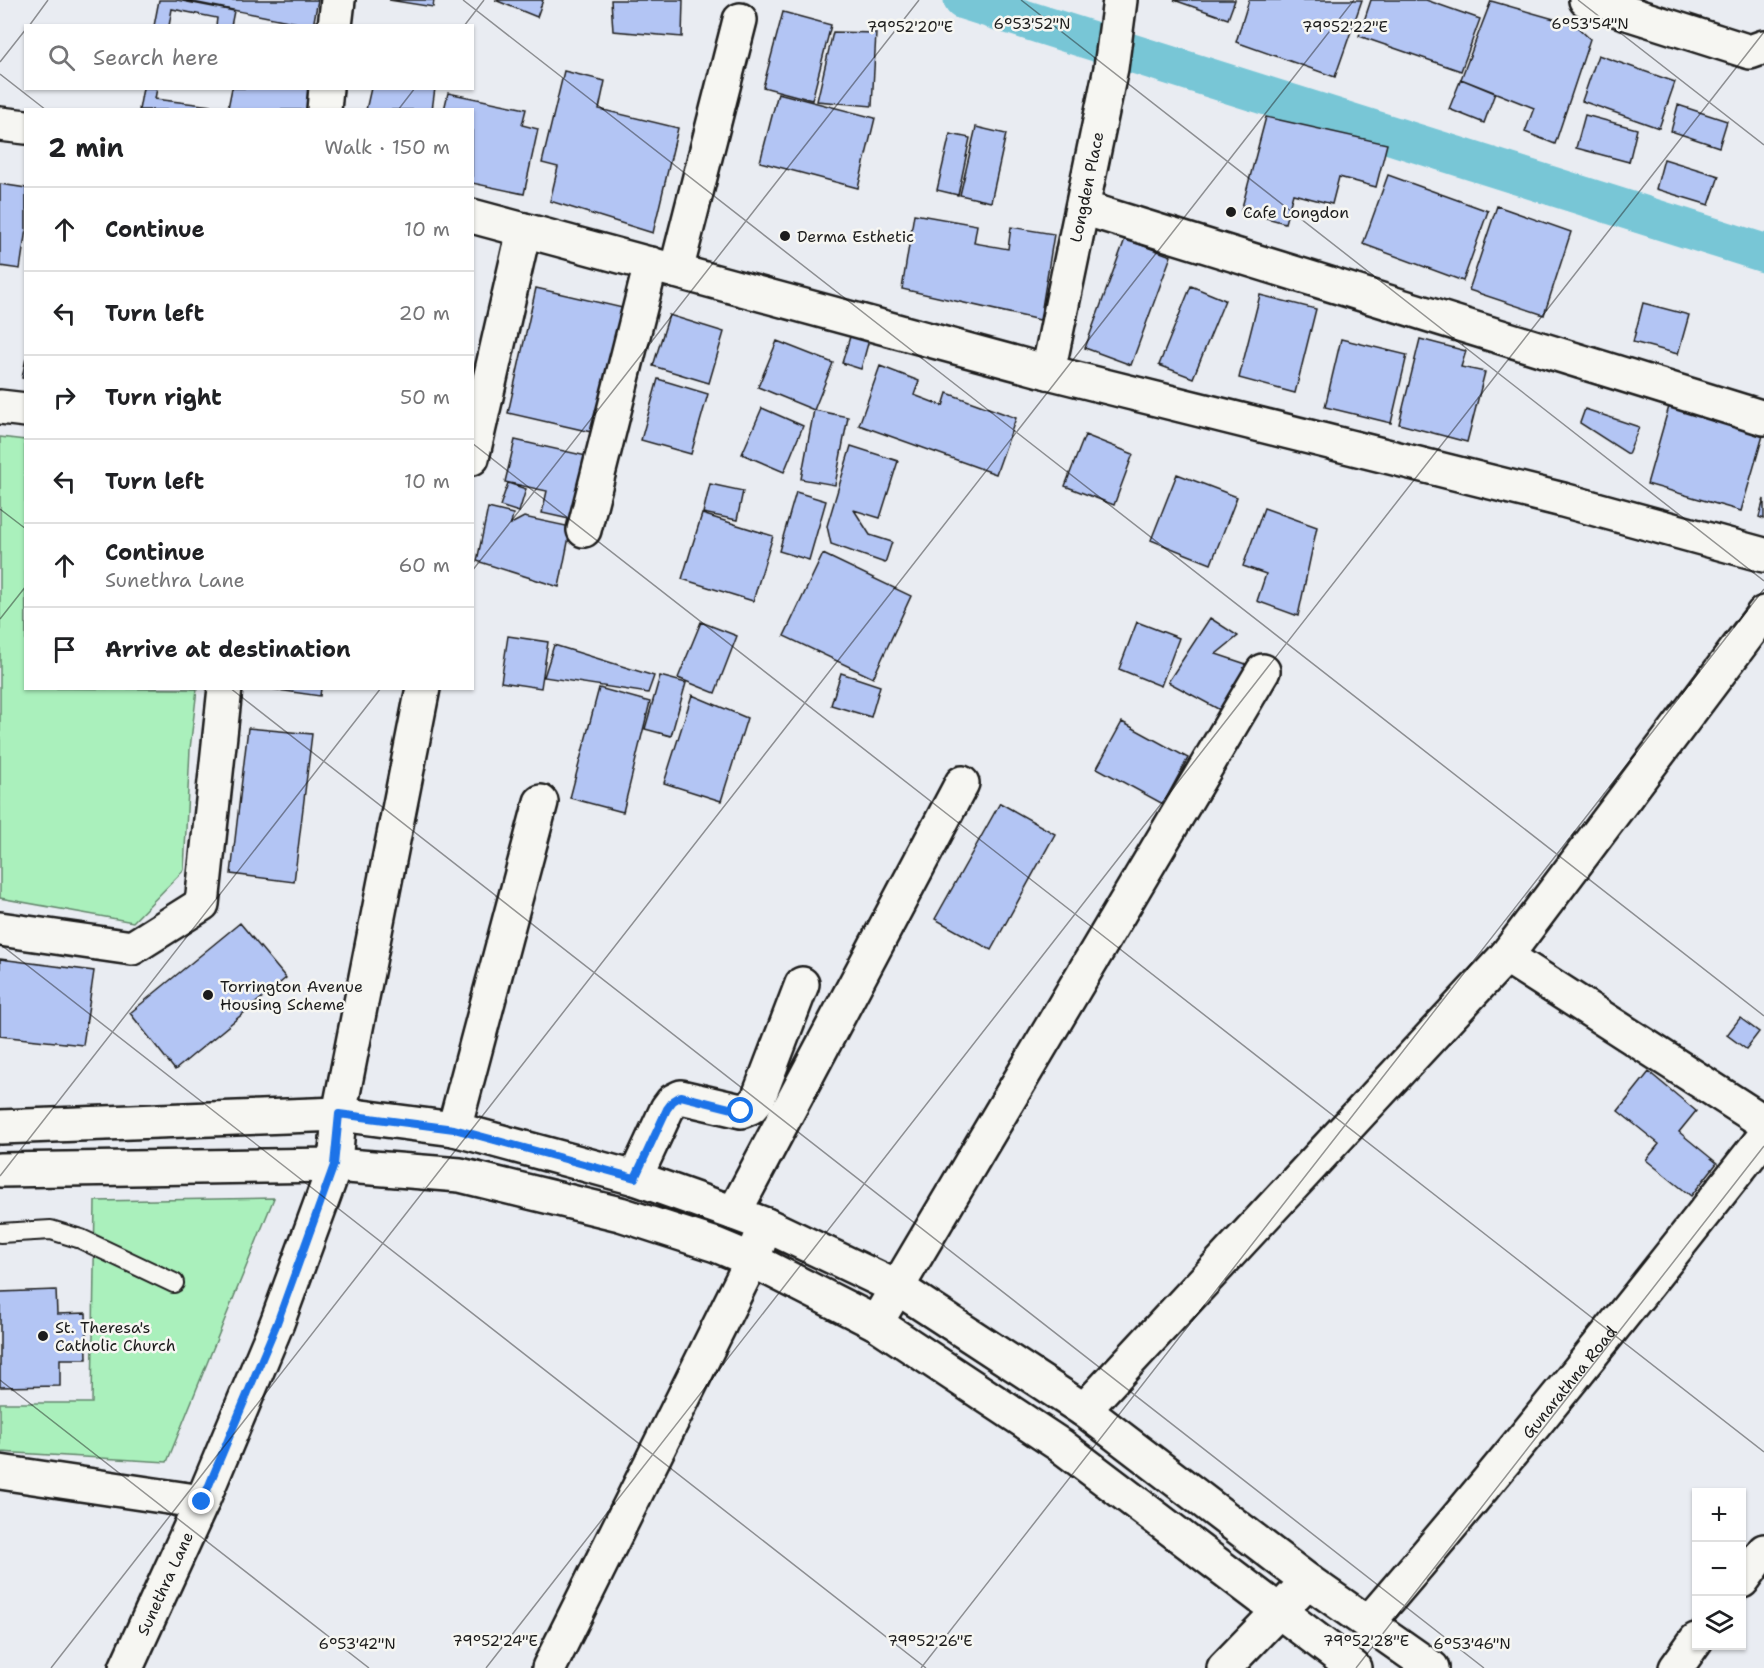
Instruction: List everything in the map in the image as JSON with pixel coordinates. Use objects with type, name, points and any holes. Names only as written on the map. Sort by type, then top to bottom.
[{"type":"street","points":[[335,24],[338,0]]},
{"type":"street","name":"Longden Place","points":[[1048,372],[1111,68],[1120,0]]},
{"type":"street","points":[[1586,0],[1750,52],[1764,47]]},
{"type":"street","points":[[584,530],[740,20]]},
{"type":"street","points":[[324,108],[326,90]]},
{"type":"street","points":[[0,124],[24,127]]},
{"type":"street","points":[[1083,208],[1764,418]]},
{"type":"street","points":[[474,217],[1048,372],[1563,500],[1764,555]]},
{"type":"street","points":[[474,449],[524,230]]},
{"type":"street","points":[[0,407],[24,410]]},
{"type":"street","points":[[1084,1410],[1506,956],[1764,613]]},
{"type":"street","points":[[876,1323],[1263,671]]},
{"type":"street","points":[[0,929],[132,948],[202,904],[225,690]]},
{"type":"street","name":"Sunethra Lane","points":[[126,1668],[202,1502],[277,1323],[334,1165],[339,1114],[423,690]]},
{"type":"street","points":[[734,1213],[962,783]]},
{"type":"street","points":[[454,1129],[541,802]]},
{"type":"street","points":[[1506,956],[1764,1122]]},
{"type":"street","points":[[635,1178],[667,1109],[673,1101],[681,1096],[741,1111],[751,1107],[759,1099],[802,984]]},
{"type":"street","points":[[0,1127],[339,1114],[454,1129],[635,1178],[734,1213],[898,1288],[1084,1410],[1308,1581],[1432,1668]]},
{"type":"street","name":"Gunarathna Road","points":[[1368,1623],[1598,1348],[1764,1137]]},
{"type":"street","points":[[0,1170],[334,1165],[460,1175],[620,1214],[716,1245],[752,1260],[876,1323],[1060,1445],[1354,1668]]},
{"type":"street","points":[[549,1668],[752,1260],[766,1226]]},
{"type":"street","points":[[0,1472],[202,1502]]},
{"type":"street","points":[[1746,1576],[1764,1551]]},
{"type":"street","points":[[1224,1668],[1308,1581]]},
{"type":"street","points":[[1676,1668],[1692,1646]]},
{"type":"lane","points":[[0,1233],[51,1230],[81,1239],[174,1283]]},
{"type":"green space","points":[[0,437],[24,440],[24,690],[197,690],[190,749],[184,870],[133,922],[0,898]]},
{"type":"green space","points":[[274,1198],[167,1462],[0,1452],[0,1403],[92,1403],[95,1201]]},
{"type":"building","points":[[159,0],[177,0],[234,11],[231,24],[216,24],[217,18],[172,9],[169,24],[154,24]]},
{"type":"building","points":[[183,0],[318,0],[313,24],[303,24]]},
{"type":"building","points":[[389,0],[434,0],[433,7]]},
{"type":"building","points":[[495,0],[543,0],[537,17]]},
{"type":"building","points":[[611,0],[683,0],[682,37],[613,31]]},
{"type":"building","points":[[1174,0],[1235,0],[1228,19]]},
{"type":"building","points":[[1249,0],[1362,0],[1335,77],[1236,42]]},
{"type":"building","points":[[1371,0],[1426,0],[1480,19],[1461,71],[1359,36]]},
{"type":"building","points":[[1491,1],[1575,25],[1590,39],[1555,144],[1525,132],[1534,108],[1461,79]]},
{"type":"building","points":[[783,12],[831,25],[812,100],[763,87]]},
{"type":"building","points":[[833,32],[876,33],[872,106],[817,101]]},
{"type":"building","points":[[1598,55],[1675,82],[1659,128],[1582,101]]},
{"type":"building","points":[[564,71],[605,81],[599,109],[678,128],[653,233],[550,201],[558,167],[542,163]]},
{"type":"building","points":[[1461,79],[1495,93],[1484,123],[1449,109]]},
{"type":"building","points":[[143,90],[157,90],[155,99],[228,108],[139,108]]},
{"type":"building","points":[[232,90],[315,90],[311,108],[228,108]]},
{"type":"building","points":[[371,90],[435,90],[432,108],[366,108]]},
{"type":"building","points":[[448,93],[526,109],[522,125],[538,129],[524,194],[474,183],[474,108],[444,108]]},
{"type":"building","points":[[778,93],[875,118],[858,188],[760,162]]},
{"type":"building","points":[[1678,105],[1727,121],[1719,147],[1671,131]]},
{"type":"building","points":[[1585,115],[1637,129],[1629,162],[1576,148]]},
{"type":"building","points":[[1266,117],[1387,144],[1376,187],[1339,177],[1332,204],[1293,194],[1285,223],[1241,211]]},
{"type":"building","points":[[976,127],[1006,134],[991,202],[960,195]]},
{"type":"building","points":[[950,134],[970,138],[958,195],[937,190]]},
{"type":"building","points":[[1664,159],[1719,176],[1709,205],[1656,189]]},
{"type":"building","points":[[1388,175],[1488,211],[1463,281],[1363,244]]},
{"type":"building","points":[[0,184],[24,188],[24,242],[20,269],[0,266]]},
{"type":"building","points":[[1497,206],[1571,232],[1544,315],[1469,290]]},
{"type":"building","points":[[914,214],[977,225],[974,243],[1008,249],[1011,227],[1054,234],[1040,320],[902,289]]},
{"type":"building","points":[[1125,239],[1171,256],[1131,365],[1085,348]]},
{"type":"building","points":[[1191,286],[1225,300],[1193,378],[1159,365]]},
{"type":"building","points":[[536,288],[627,309],[600,434],[508,413]]},
{"type":"building","points":[[1260,295],[1316,309],[1295,393],[1239,378]]},
{"type":"building","points":[[1643,303],[1689,315],[1678,354],[1633,342]]},
{"type":"building","points":[[669,315],[724,332],[709,383],[653,366]]},
{"type":"building","points":[[852,330],[870,336],[861,369],[842,363]]},
{"type":"building","points":[[1341,339],[1407,355],[1391,423],[1325,407]]},
{"type":"building","points":[[1420,339],[1466,351],[1461,367],[1485,372],[1467,442],[1399,424]]},
{"type":"building","points":[[777,341],[833,363],[814,410],[758,387]]},
{"type":"building","points":[[880,366],[919,381],[914,395],[943,406],[947,393],[1016,418],[996,474],[859,425]]},
{"type":"building","points":[[658,379],[708,394],[691,454],[641,440]]},
{"type":"building","points":[[1670,403],[1764,432],[1741,511],[1647,484]]},
{"type":"building","points":[[762,408],[803,426],[784,472],[742,454]]},
{"type":"building","points":[[1585,409],[1639,427],[1628,454],[1580,423]]},
{"type":"building","points":[[814,410],[848,417],[835,485],[801,479]]},
{"type":"building","points":[[1085,435],[1133,454],[1114,505],[1065,486]]},
{"type":"building","points":[[515,440],[591,457],[574,520],[542,513],[547,491],[505,482]]},
{"type":"building","points":[[851,446],[898,461],[880,518],[854,510],[870,535],[892,542],[885,563],[831,544],[827,526]]},
{"type":"building","points":[[1177,474],[1237,497],[1211,564],[1151,540]]},
{"type":"building","points":[[508,483],[526,489],[519,512],[500,506]]},
{"type":"building","points":[[710,484],[743,491],[737,520],[703,513]]},
{"type":"building","points":[[796,492],[826,501],[809,560],[779,551]]},
{"type":"building","points":[[1764,499],[1764,519],[1759,517]]},
{"type":"building","points":[[488,508],[513,514],[511,524],[524,517],[571,527],[559,587],[477,561]]},
{"type":"building","points":[[1264,508],[1317,527],[1298,616],[1257,601],[1266,574],[1243,566]]},
{"type":"building","points":[[702,514],[773,536],[753,601],[682,579]]},
{"type":"building","points":[[823,554],[911,596],[873,678],[784,636]]},
{"type":"building","points":[[1210,618],[1238,636],[1216,654],[1249,665],[1220,710],[1168,682]]},
{"type":"building","points":[[701,622],[737,636],[715,693],[678,678]]},
{"type":"building","points":[[1137,622],[1179,638],[1161,686],[1119,669]]},
{"type":"building","points":[[508,636],[548,642],[541,688],[501,682]]},
{"type":"building","points":[[554,645],[654,676],[648,693],[544,677]]},
{"type":"building","points":[[841,673],[880,686],[871,717],[831,705]]},
{"type":"building","points":[[660,676],[686,683],[671,736],[645,729]]},
{"type":"building","points":[[599,688],[650,702],[623,812],[570,798]]},
{"type":"building","points":[[278,690],[321,690],[320,696]]},
{"type":"building","points":[[692,695],[747,718],[721,801],[664,783]]},
{"type":"building","points":[[1122,722],[1188,758],[1163,804],[1097,768]]},
{"type":"building","points":[[248,728],[312,734],[294,882],[231,874]]},
{"type":"building","points":[[1000,803],[1055,834],[991,950],[935,919]]},
{"type":"building","name":"Torrington Avenue Housing Scheme","points":[[240,923],[286,978],[175,1070],[130,1013]]},
{"type":"building","points":[[0,959],[94,971],[83,1045],[0,1036]]},
{"type":"building","points":[[1740,1018],[1759,1032],[1746,1049],[1727,1035]]},
{"type":"building","points":[[1649,1072],[1696,1111],[1679,1132],[1717,1163],[1691,1196],[1646,1160],[1659,1144],[1618,1111]]},
{"type":"building","name":"St. Theresa's Catholic Church","points":[[56,1290],[57,1314],[86,1313],[87,1359],[60,1359],[60,1386],[0,1387],[0,1292]]},
{"type":"waterway","points":[[963,0],[1764,253]]},
{"type":"place","name":"Cafe Longdon","points":[[1231,212]]},
{"type":"place","name":"Derma Esthetic","points":[[785,236]]},
{"type":"place","name":"Torrington Avenue Housing Scheme","points":[[208,995]]},
{"type":"place","name":"St. Theresa's Catholic Church","points":[[43,1336]]},
{"type":"route","points":[[202,1502],[277,1323],[334,1165],[339,1114],[454,1129],[635,1178],[667,1109],[673,1101],[681,1096],[741,1111]]}]
